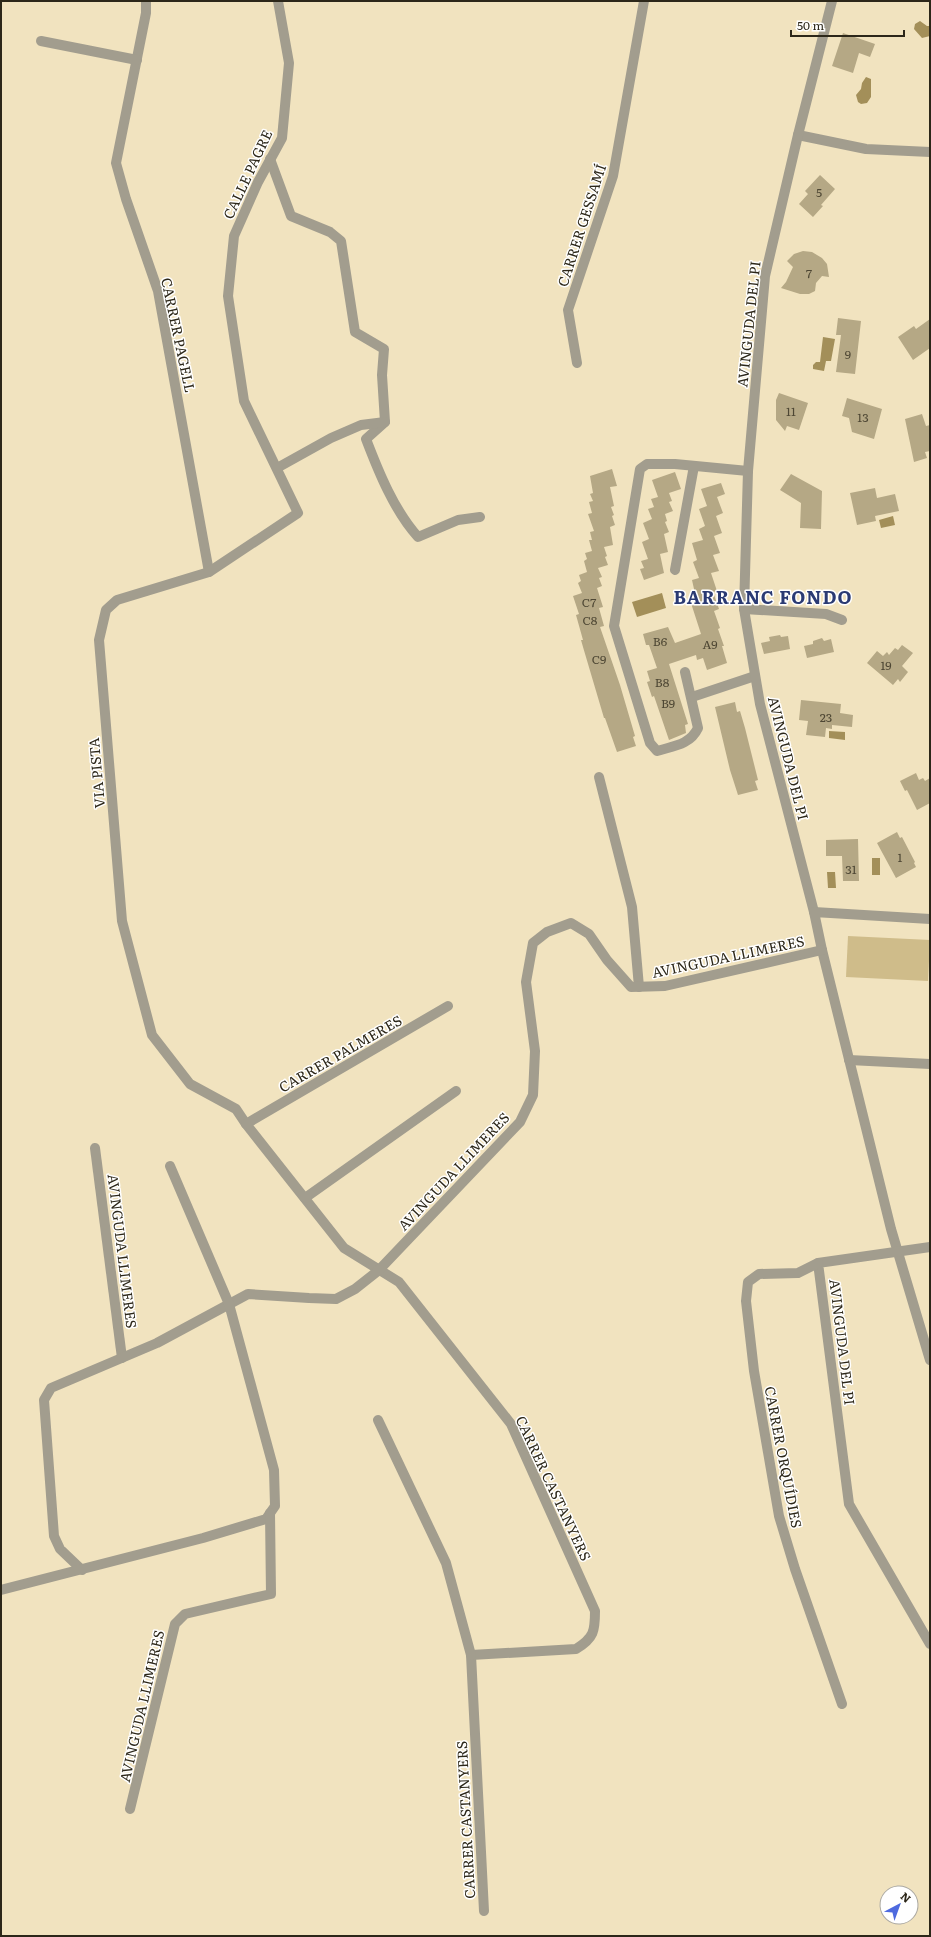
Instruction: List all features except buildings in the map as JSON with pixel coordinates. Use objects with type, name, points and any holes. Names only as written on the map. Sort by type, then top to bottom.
[{"type":"street","name":"CARRER PAGELL","points":[[146,1],[146,13],[116,163],[126,199],[158,291],[209,572]]},
{"type":"street","name":"CALLE PAGRE","points":[[278,1],[289,63],[282,138],[258,182],[234,236],[228,296],[244,401],[298,513]]},
{"type":"street","name":"CARRER GESSAMÍ","points":[[577,362],[568,310],[613,176],[644,1]]},
{"type":"street","name":"AVINGUDA DEL PI","points":[[822,950],[814,912],[760,704],[744,610],[748,471],[765,276],[798,135],[832,1]]},
{"type":"street","points":[[41,41],[136,60]]},
{"type":"street","points":[[798,135],[866,149],[930,152]]},
{"type":"street","points":[[270,158],[291,216],[330,232],[341,241],[355,332],[384,349],[382,375],[385,422]]},
{"type":"street","points":[[277,468],[331,438],[355,428],[385,422]]},
{"type":"street","points":[[385,422],[366,439],[378,470],[410,528],[418,536],[458,520],[480,517]]},
{"type":"street","points":[[685,672],[698,728],[694,736],[687,742],[657,750],[650,743],[614,626],[640,469],[647,464],[694,466],[748,471]]},
{"type":"street","points":[[675,570],[694,466]]},
{"type":"street","name":"VIA PISTA","points":[[246,1124],[236,1109],[190,1084],[152,1035],[122,920],[99,640],[106,610],[118,600],[209,572],[298,513]]},
{"type":"street","points":[[744,610],[826,614],[842,620]]},
{"type":"street","points":[[692,697],[755,676]]},
{"type":"street","name":"AVINGUDA LLIMERES","points":[[598,777],[632,907],[640,987]]},
{"type":"street","points":[[814,912],[930,919]]},
{"type":"street","name":"AVINGUDA LLIMERES","points":[[82,1570],[60,1549],[54,1536],[44,1400],[51,1388],[157,1343],[248,1294],[336,1299],[355,1289],[379,1270],[520,1122],[530,1102],[533,1095],[535,1051],[526,982],[533,943],[548,932],[571,923],[589,934],[607,960],[631,987],[665,986],[822,950]]},
{"type":"street","points":[[822,950],[898,1251],[930,1360]]},
{"type":"street","name":"CARRER PALMERES","points":[[246,1124],[448,1006]]},
{"type":"street","points":[[849,1060],[930,1064]]},
{"type":"street","points":[[305,1198],[456,1091]]},
{"type":"street","points":[[246,1124],[344,1248],[379,1270]]},
{"type":"street","name":"AVINGUDA LLIMERES","points":[[95,1148],[122,1358]]},
{"type":"street","name":"AVINGUDA LLIMERES","points":[[130,1809],[175,1624],[185,1614],[271,1594],[270,1513],[275,1506],[274,1470],[229,1304],[170,1166]]},
{"type":"street","name":"AVINGUDA DEL PI","points":[[930,1247],[818,1263],[849,1504],[930,1644]]},
{"type":"street","name":"CARRER ORQUÍDIES","points":[[818,1263],[798,1273],[759,1274],[748,1282],[746,1301],[754,1371],[779,1516],[795,1569],[842,1704]]},
{"type":"street","name":"CARRER CASTANYERS","points":[[379,1270],[398,1282],[511,1424],[595,1611],[595,1629],[588,1641],[576,1650],[471,1655]]},
{"type":"street","name":"CARRER CASTANYERS","points":[[378,1420],[446,1563],[471,1655],[484,1911]]},
{"type":"street","points":[[1,1590],[210,1536],[266,1519],[270,1513]]},
{"type":"shaded area","points":[[920,21],[927,26],[930,26],[930,36],[922,38],[914,29],[915,24]]},
{"type":"shaded area","points":[[866,77],[871,79],[871,97],[867,103],[861,104],[858,102],[856,95],[861,89],[862,83]]},
{"type":"shaded area","points":[[823,337],[835,339],[831,361],[826,361],[824,371],[813,369],[813,365],[816,362],[820,362]]},
{"type":"shaded area","points":[[893,516],[895,525],[881,528],[879,520]]},
{"type":"shaded area","points":[[662,593],[666,608],[637,617],[632,602]]},
{"type":"shaded area","points":[[829,731],[845,732],[845,740],[829,738]]},
{"type":"shaded area","points":[[872,858],[880,858],[880,875],[872,875]]},
{"type":"shaded area","points":[[827,872],[835,872],[836,888],[828,888]]},
{"type":"shaded area","points":[[848,936],[930,940],[928,981],[846,977]]},
{"type":"district","name":"BARRANC FONDO","points":[[763,596]]}]
